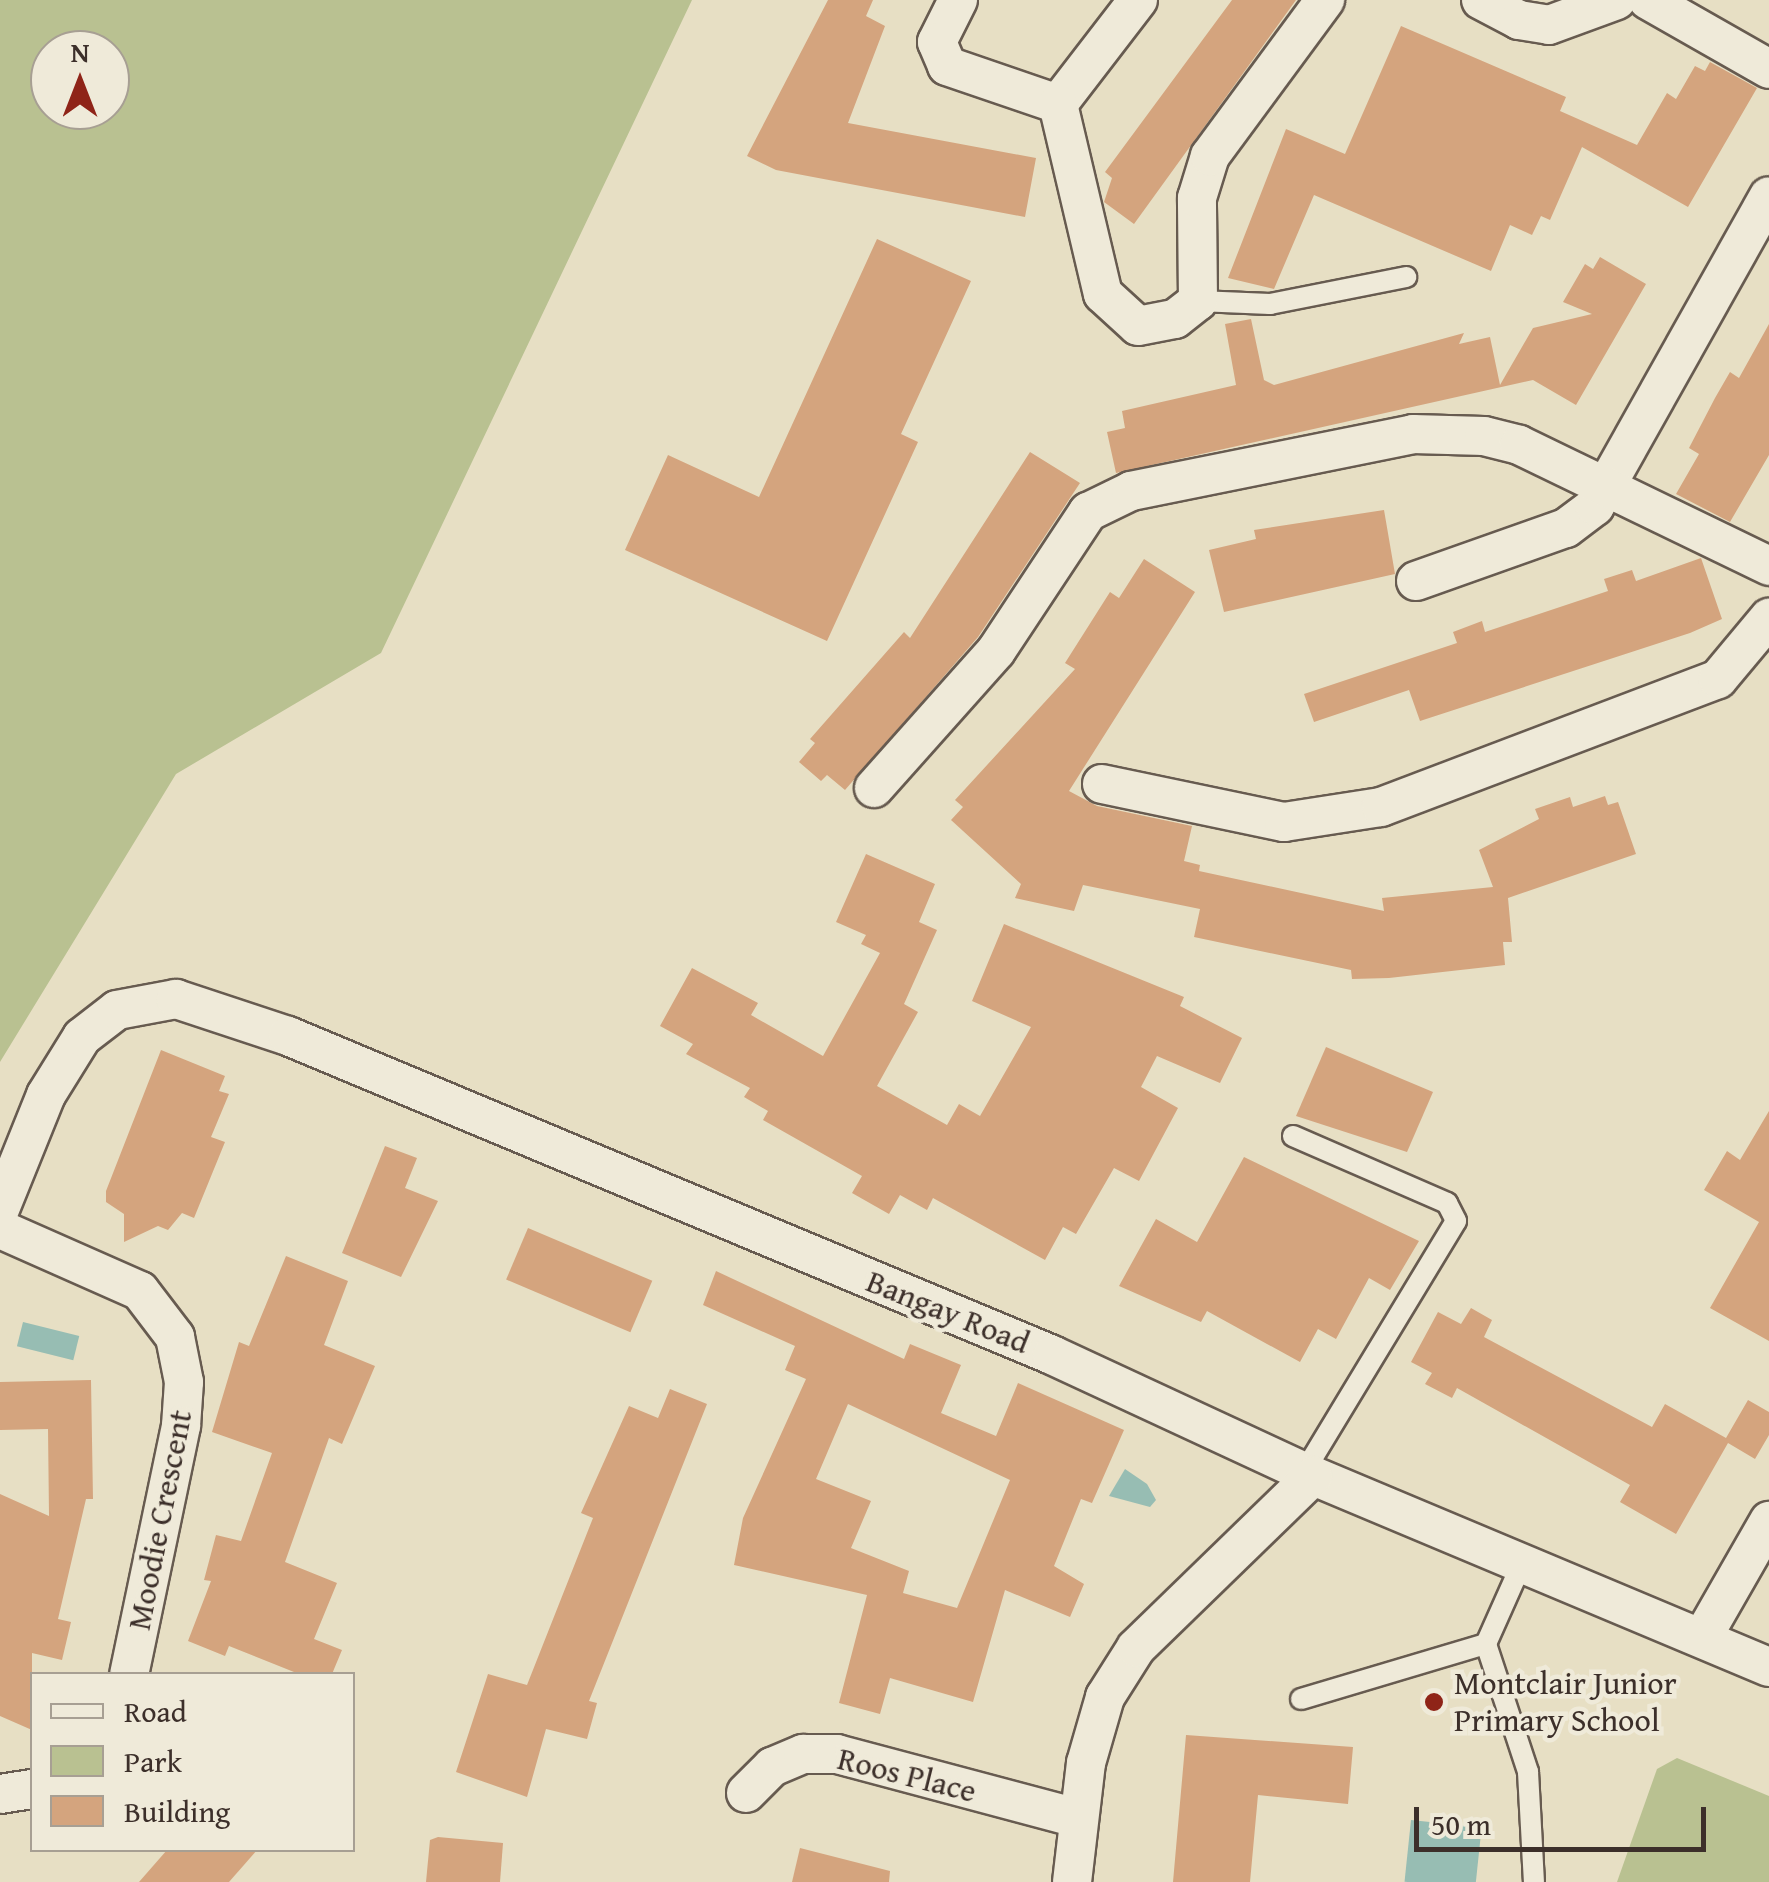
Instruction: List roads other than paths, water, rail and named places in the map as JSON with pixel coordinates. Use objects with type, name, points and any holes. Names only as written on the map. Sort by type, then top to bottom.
[{"type":"street","points":[[958,0],[937,42],[947,66],[1058,104]]},
{"type":"street","points":[[1058,104],[1138,0]]},
{"type":"street","points":[[1058,104],[1103,294],[1138,326],[1175,319],[1198,300],[1197,198],[1206,165],[1325,0]]},
{"type":"street","points":[[1481,0],[1549,25],[1617,0]]},
{"type":"street","points":[[1648,0],[1769,68]]},
{"type":"street","points":[[1416,581],[1566,528],[1604,488],[1769,196]]},
{"type":"street","points":[[874,788],[996,650],[1088,512],[1108,498],[1450,432],[1519,446],[1769,566]]},
{"type":"street","points":[[1102,784],[1284,822],[1381,807],[1718,679],[1769,618]]},
{"type":"street","name":"Bangay Road","points":[[0,1209],[46,1095],[82,1038],[117,1010],[176,999],[288,1036],[1052,1354],[1309,1474],[1769,1667]]},
{"type":"street","name":"Moodie Crescent","points":[[0,1229],[140,1291],[175,1337],[184,1382],[181,1426],[129,1672]]},
{"type":"street","points":[[1072,1882],[1078,1818],[1105,1697],[1136,1648],[1309,1474]]},
{"type":"street","points":[[1702,1638],[1769,1520]]},
{"type":"street","name":"Roos Place","points":[[746,1793],[772,1767],[803,1754],[838,1754],[1078,1818]]},
{"type":"street","points":[[0,1794],[30,1789]]},
{"type":"lane","points":[[1198,300],[1270,304],[1406,277]]},
{"type":"lane","points":[[1293,1136],[1447,1203],[1456,1220],[1309,1474]]},
{"type":"lane","points":[[1522,1564],[1486,1644],[1528,1772],[1534,1882]]},
{"type":"lane","points":[[1301,1699],[1486,1644]]},
{"type":"water","points":[[23,1322],[79,1336],[73,1360],[17,1346]]},
{"type":"water","points":[[1125,1469],[1147,1484],[1156,1500],[1150,1507],[1109,1496]]},
{"type":"water","points":[[1411,1820],[1482,1827],[1476,1882],[1405,1882]]},
{"type":"place","name":"Montclair Junior Primary School","points":[[1434,1702]]}]
